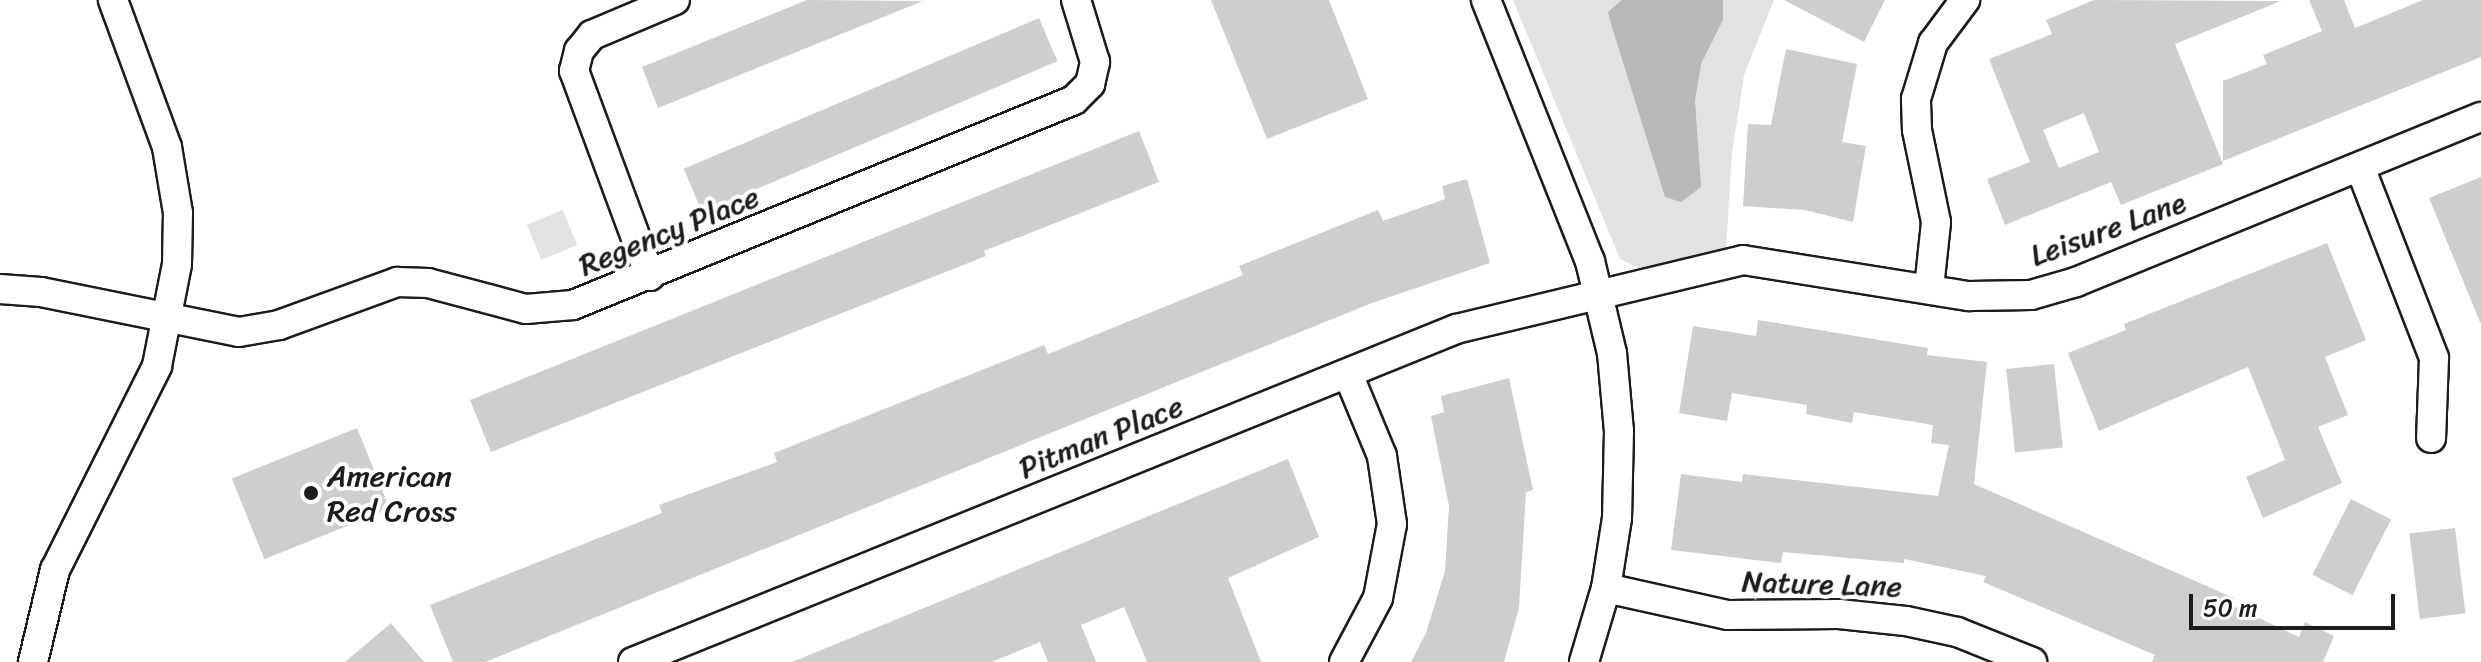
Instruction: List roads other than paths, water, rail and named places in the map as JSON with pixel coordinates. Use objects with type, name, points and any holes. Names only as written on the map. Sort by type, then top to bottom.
[{"type":"street","points":[[33,662],[55,570],[152,378],[169,316],[178,255],[173,176],[156,104],[113,0]]},
{"type":"street","points":[[650,276],[574,71],[579,51],[592,35],[675,0]]},
{"type":"street","name":"Regency Place","points":[[0,289],[41,292],[253,331],[358,292],[412,281],[526,309],[557,309],[650,276],[1074,100],[1090,84],[1095,62],[1076,0]]},
{"type":"street","points":[[1486,0],[1600,294],[1619,431],[1617,518],[1606,588],[1584,662]]},
{"type":"street","points":[[1929,288],[1935,203],[1917,130],[1916,99],[1933,43],[1965,0]]},
{"type":"street","name":"Leisure Lane","points":[[1600,294],[1743,260],[1996,298],[2053,290],[2481,117]]},
{"type":"street","points":[[2360,167],[2434,358],[2431,438]]},
{"type":"street","name":"Pitman Place","points":[[633,662],[1456,329],[1600,294]]},
{"type":"street","points":[[1344,662],[1378,598],[1392,524],[1382,456],[1348,374]]},
{"type":"street","name":"Nature Lane","points":[[1606,588],[1728,615],[1855,615],[1915,622],[2032,662]]},
{"type":"place","name":"American Red Cross","points":[[311,493]]}]
